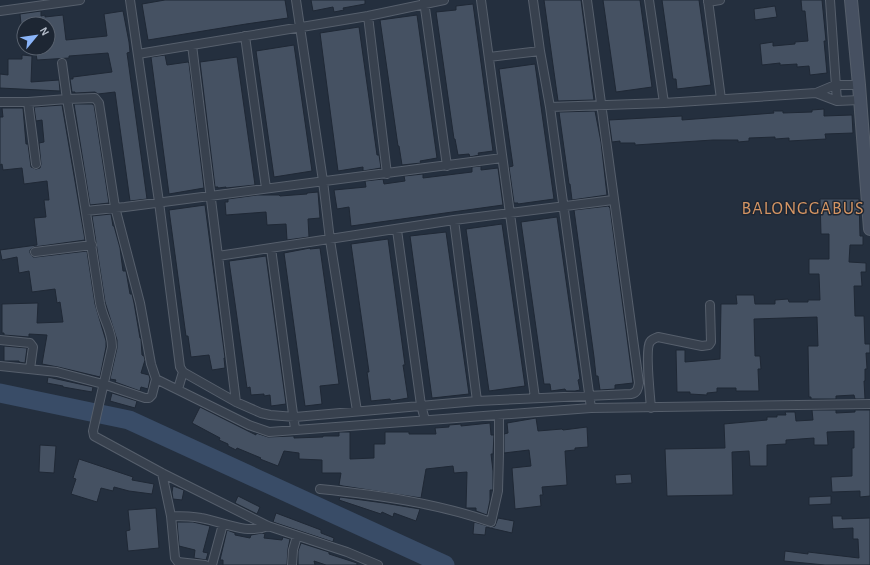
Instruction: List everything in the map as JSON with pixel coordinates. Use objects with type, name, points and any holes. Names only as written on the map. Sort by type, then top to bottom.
[{"type":"street","points":[[0,11],[80,0]]},
{"type":"street","points":[[130,0],[159,202],[179,362],[183,372],[178,389]]},
{"type":"street","points":[[296,0],[323,181],[330,240],[358,410]]},
{"type":"street","points":[[138,54],[192,46],[300,26],[368,16],[425,2],[444,0]]},
{"type":"street","points":[[481,0],[535,398]]},
{"type":"street","points":[[533,0],[550,107],[591,408]]},
{"type":"street","points":[[183,372],[236,402],[266,414],[294,416],[477,401],[635,394],[638,390],[638,376],[586,0]]},
{"type":"street","points":[[648,0],[664,103]]},
{"type":"street","points":[[720,0],[708,1],[721,99]]},
{"type":"street","points":[[830,0],[837,101]]},
{"type":"street","points":[[851,0],[870,229]]},
{"type":"street","points":[[425,2],[447,166]]},
{"type":"street","points":[[368,16],[387,174]]},
{"type":"street","points":[[245,36],[266,188]]},
{"type":"street","points":[[192,46],[236,402]]},
{"type":"street","points":[[489,57],[540,51]]},
{"type":"street","points":[[62,63],[102,310],[112,340],[112,347],[93,431],[96,437],[162,473],[268,526],[347,552],[378,565]]},
{"type":"street","points":[[816,94],[835,85],[859,85]]},
{"type":"street","points":[[550,107],[664,103],[816,94],[837,101],[860,100]]},
{"type":"street","points":[[0,102],[95,98],[99,103],[115,207],[140,303],[151,364],[156,379],[152,395],[149,398],[145,398],[104,384],[57,372],[0,366]]},
{"type":"street","points":[[28,102],[36,164]]},
{"type":"street","points":[[86,210],[125,207],[502,158]]},
{"type":"street","points":[[218,256],[510,212],[613,200]]},
{"type":"street","points":[[454,220],[477,401]]},
{"type":"street","points":[[397,230],[421,405],[425,420]]},
{"type":"street","points":[[35,252],[92,245]]},
{"type":"street","points":[[271,248],[295,429]]},
{"type":"street","points":[[651,408],[648,352],[650,342],[654,338],[658,337],[702,346],[709,345],[711,342],[710,305]]},
{"type":"street","points":[[0,340],[32,344],[30,369]]},
{"type":"street","points":[[156,379],[261,430],[269,432],[591,408],[870,404]]},
{"type":"street","points":[[320,489],[404,499],[471,515],[491,522],[498,491],[498,415]]},
{"type":"street","points":[[162,473],[170,516],[175,558],[178,562],[205,565]]},
{"type":"street","points":[[170,516],[202,518],[223,524],[251,529],[258,529],[268,526]]},
{"type":"street","points":[[212,565],[223,524]]},
{"type":"street","points":[[292,565],[293,550],[297,536]]},
{"type":"building","points":[[165,0],[285,0],[288,18],[148,40],[142,4]]},
{"type":"building","points":[[311,0],[365,0],[365,4],[343,8],[344,10],[334,12],[333,7],[313,11]]},
{"type":"building","points":[[544,0],[581,0],[594,100],[558,101]]},
{"type":"building","points":[[603,0],[640,0],[652,87],[616,92]]},
{"type":"building","points":[[662,0],[699,0],[711,85],[677,89],[676,79],[673,79]]},
{"type":"building","points":[[801,0],[822,0],[827,73],[810,75],[809,66],[797,67],[797,64],[780,65],[780,63],[762,65],[760,44],[773,42],[773,46],[808,41],[805,11],[802,11]]},
{"type":"building","points":[[473,4],[493,151],[478,153],[479,155],[470,157],[469,154],[458,155],[454,139],[436,12],[456,10],[456,6]]},
{"type":"building","points":[[775,6],[777,17],[755,20],[754,9]]},
{"type":"building","points":[[41,11],[41,16],[20,16],[20,14]]},
{"type":"building","points":[[123,11],[129,42],[130,52],[127,53],[147,199],[130,201],[115,92],[98,94],[95,92],[72,92],[70,79],[73,79],[73,77],[112,72],[108,53],[37,60],[36,56],[56,56],[56,16],[54,16],[63,15],[66,40],[107,36],[104,14]]},
{"type":"building","points":[[417,15],[437,158],[420,161],[421,163],[402,165],[380,20]]},
{"type":"building","points":[[359,27],[377,155],[379,155],[381,168],[363,171],[363,167],[338,171],[320,33]]},
{"type":"building","points":[[294,45],[312,171],[274,177],[256,51]]},
{"type":"building","points":[[165,55],[167,65],[189,63],[204,188],[169,194],[151,57]]},
{"type":"building","points":[[22,56],[32,56],[31,82],[59,80],[60,91],[0,88],[0,74],[8,75],[8,59],[22,59]]},
{"type":"building","points":[[237,57],[255,185],[218,188],[215,187],[200,62]]},
{"type":"building","points":[[535,64],[554,199],[518,204],[514,203],[509,167],[513,166],[499,69]]},
{"type":"building","points":[[74,104],[94,105],[109,203],[90,205]]},
{"type":"building","points":[[62,105],[85,240],[34,247],[30,250],[30,253],[33,257],[36,257],[87,251],[95,304],[106,341],[100,377],[42,364],[47,335],[29,334],[29,337],[4,335],[4,333],[2,333],[2,304],[38,303],[37,323],[63,322],[60,302],[57,303],[55,289],[32,292],[29,271],[19,273],[17,257],[2,260],[0,250],[37,245],[34,218],[46,217],[44,200],[49,200],[47,181],[24,184],[22,168],[3,170],[2,164],[0,165],[0,117],[3,117],[2,108],[23,108],[26,144],[28,144],[31,167],[36,169],[40,168],[41,164],[39,143],[44,142],[42,120],[36,121],[34,107]]},
{"type":"building","points":[[824,109],[824,116],[852,115],[853,133],[825,134],[826,139],[789,141],[789,138],[775,139],[775,137],[749,138],[749,141],[738,142],[738,140],[713,140],[635,145],[635,143],[620,143],[620,141],[612,142],[609,120],[682,116],[682,120],[774,113],[773,111],[783,111],[783,113],[812,112],[812,110]]},
{"type":"building","points":[[595,111],[601,142],[607,195],[572,200],[559,112]]},
{"type":"building","points":[[481,166],[481,170],[498,168],[503,205],[351,226],[349,207],[337,209],[334,190],[366,187],[365,181],[383,179],[384,184],[405,181],[404,176],[423,174],[423,178],[472,172],[472,167]]},
{"type":"building","points":[[318,192],[320,218],[308,219],[309,237],[287,240],[286,224],[267,225],[266,212],[226,215],[225,202],[228,202],[228,199],[257,195],[280,196]]},
{"type":"building","points":[[820,199],[859,199],[860,236],[863,236],[863,245],[850,245],[849,262],[866,263],[866,272],[861,272],[862,286],[854,286],[855,316],[864,316],[865,344],[870,344],[870,353],[866,353],[867,369],[865,369],[864,381],[865,399],[855,399],[854,395],[836,396],[836,399],[811,399],[811,397],[809,397],[808,346],[818,346],[817,317],[754,319],[755,356],[760,356],[761,369],[758,369],[759,391],[736,391],[736,388],[717,388],[717,392],[707,393],[707,395],[690,394],[690,392],[677,392],[676,350],[685,350],[685,362],[720,359],[721,304],[737,304],[736,295],[754,295],[755,304],[775,304],[775,300],[788,299],[789,302],[808,302],[808,300],[820,300],[819,274],[809,274],[809,259],[829,259],[829,234],[821,234]]},
{"type":"building","points":[[205,205],[225,358],[225,368],[212,370],[209,355],[191,357],[188,336],[186,336],[169,210]]},
{"type":"building","points":[[608,206],[610,208],[633,383],[615,385],[615,389],[600,390],[598,376],[596,376],[574,210]]},
{"type":"building","points":[[111,214],[120,248],[123,271],[126,271],[130,294],[132,294],[141,339],[142,355],[144,356],[145,360],[141,373],[149,375],[150,379],[148,389],[141,387],[140,391],[115,382],[116,380],[110,379],[117,348],[117,340],[105,302],[92,216]]},
{"type":"building","points":[[557,217],[580,379],[578,380],[580,390],[575,391],[566,391],[565,389],[551,391],[550,384],[544,384],[521,222]]},
{"type":"building","points":[[502,224],[525,386],[489,391],[466,229]]},
{"type":"building","points":[[446,232],[469,394],[432,398],[410,236]]},
{"type":"building","points":[[388,239],[408,398],[391,401],[390,399],[371,401],[367,372],[369,372],[351,244]]},
{"type":"building","points":[[310,248],[320,248],[339,384],[320,386],[322,404],[305,406],[284,253]]},
{"type":"building","points":[[266,256],[286,404],[271,406],[270,395],[251,395],[250,387],[247,388],[229,261]]},
{"type":"building","points":[[4,346],[27,348],[25,363],[19,361],[4,361]]},
{"type":"building","points":[[48,377],[93,387],[92,392],[47,383]]},
{"type":"building","points":[[112,393],[137,401],[135,408],[110,401]]},
{"type":"building","points":[[200,407],[256,435],[256,433],[268,437],[323,437],[339,436],[339,432],[350,432],[350,459],[374,458],[374,444],[385,444],[385,432],[436,434],[435,428],[449,427],[449,425],[461,424],[461,426],[490,423],[491,435],[494,435],[493,454],[491,454],[493,490],[490,490],[487,515],[476,511],[476,508],[466,508],[467,472],[454,473],[453,466],[426,469],[421,498],[343,486],[339,485],[341,473],[322,473],[322,460],[299,459],[299,453],[284,451],[278,466],[237,448],[236,450],[228,446],[228,444],[219,440],[220,438],[192,423]]},
{"type":"building","points":[[812,410],[836,410],[836,413],[855,412],[855,410],[870,410],[870,496],[860,497],[860,491],[832,492],[831,477],[852,476],[852,448],[854,448],[854,431],[827,432],[828,445],[814,445],[814,438],[786,440],[786,444],[767,445],[767,466],[750,466],[749,451],[732,452],[733,495],[667,496],[665,449],[725,448],[724,424],[767,420],[767,417],[786,415],[785,412],[795,412],[796,421],[813,420]]},
{"type":"building","points":[[536,418],[538,431],[587,427],[588,447],[575,448],[575,450],[565,451],[567,485],[542,487],[543,495],[540,495],[541,506],[515,509],[512,468],[531,466],[529,450],[504,453],[504,434],[508,433],[507,423]]},
{"type":"building","points":[[40,445],[56,446],[54,473],[39,472]]},
{"type":"building","points":[[79,459],[133,477],[132,480],[154,484],[152,494],[129,491],[114,487],[113,491],[101,488],[97,502],[71,494],[76,479],[73,478]]},
{"type":"building","points":[[631,474],[632,483],[616,484],[615,475]]},
{"type":"building","points":[[173,486],[184,490],[182,500],[173,499]]},
{"type":"building","points":[[238,496],[260,507],[257,514],[235,503]]},
{"type":"building","points":[[831,496],[831,504],[809,505],[809,497]]},
{"type":"building","points":[[340,497],[420,509],[416,521],[394,513],[393,517],[382,512],[381,514],[339,500]]},
{"type":"building","points":[[156,508],[159,548],[128,551],[126,531],[130,530],[128,510]]},
{"type":"building","points":[[276,513],[321,530],[321,533],[334,538],[333,542],[273,522]]},
{"type":"building","points":[[832,516],[842,516],[842,519],[870,518],[870,565],[825,565],[784,561],[785,551],[859,558],[858,539],[853,539],[853,528],[833,529]]},
{"type":"building","points":[[498,518],[514,521],[512,533],[486,527],[485,535],[473,534],[474,522],[492,527],[495,526]]},
{"type":"building","points":[[177,522],[193,522],[210,526],[203,552],[208,553],[206,560],[194,558],[195,550],[179,546]]},
{"type":"building","points":[[227,530],[235,533],[235,535],[250,538],[251,535],[262,533],[265,534],[264,538],[282,540],[283,537],[290,539],[287,565],[223,565],[223,560],[220,560]]},
{"type":"building","points":[[301,543],[357,563],[357,565],[326,565],[314,561],[315,565],[298,565],[298,551]]},
{"type":"waterway","points":[[0,393],[129,420],[445,565]]},
{"type":"district","name":"BALONGGABUS","points":[[803,208]]}]
